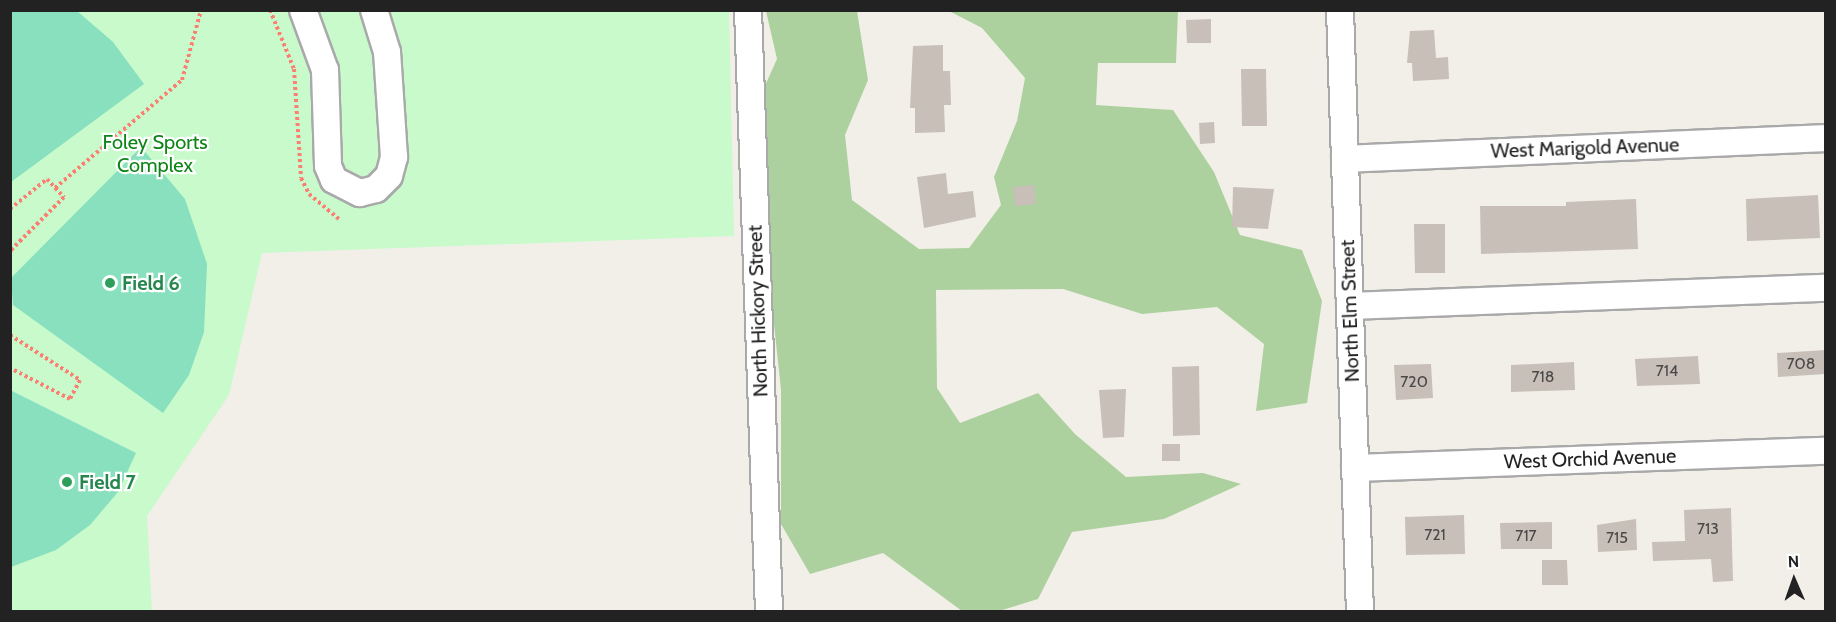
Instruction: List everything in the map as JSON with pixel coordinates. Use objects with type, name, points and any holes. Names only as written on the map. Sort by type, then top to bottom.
[{"type":"street","points":[[303,10],[325,70],[328,166],[334,180],[360,193],[376,189],[389,176],[394,157],[388,62],[374,10]]},
{"type":"street","name":"North Hickory Street","points":[[748,10],[769,612]]},
{"type":"street","name":"North Elm Street","points":[[1340,10],[1360,612]]},
{"type":"street","name":"West Marigold Avenue","points":[[1345,159],[1826,138]]},
{"type":"street","points":[[1350,306],[1826,288]]},
{"type":"street","name":"West Orchid Avenue","points":[[1355,468],[1826,451]]},
{"type":"path","points":[[55,188],[182,80],[201,10]]},
{"type":"path","points":[[270,10],[294,69],[301,178],[316,201],[339,219]]},
{"type":"path","points":[[10,209],[47,179],[64,197],[10,251]]},
{"type":"path","points":[[10,335],[80,380],[70,399],[10,368]]},
{"type":"green space","points":[[11,10],[77,11],[113,42],[144,84],[11,182]]},
{"type":"green space","name":"Foley Sports Complex","points":[[10,11],[729,11],[734,236],[262,253],[229,395],[147,516],[152,611],[11,611]]},
{"type":"green space","points":[[766,11],[857,11],[868,80],[845,135],[852,200],[919,249],[969,248],[1001,205],[994,177],[1017,121],[1025,78],[982,28],[949,11],[1178,11],[1176,63],[1098,63],[1096,105],[1173,110],[1214,172],[1240,235],[1302,250],[1322,301],[1307,403],[1256,411],[1264,344],[1217,307],[1142,314],[1063,289],[936,290],[937,388],[960,423],[1038,393],[1075,434],[1126,477],[1203,473],[1241,484],[1164,519],[1072,532],[1038,599],[999,611],[962,611],[883,553],[810,574],[781,524],[781,390],[772,305],[745,205],[758,101],[777,59]]},
{"type":"green space","name":"Field 6","points":[[141,147],[185,199],[207,264],[204,332],[189,375],[163,413],[13,305],[11,278]]},
{"type":"green space","name":"Field 7","points":[[10,390],[136,453],[118,492],[90,525],[56,550],[11,567]]},
{"type":"building","points":[[1211,19],[1211,43],[1187,43],[1186,20]]},
{"type":"building","points":[[1434,30],[1436,58],[1448,57],[1449,79],[1413,81],[1412,63],[1407,63],[1410,31]]},
{"type":"building","points":[[943,45],[943,71],[950,71],[951,105],[944,105],[945,132],[915,133],[915,108],[910,108],[913,46]]},
{"type":"building","points":[[1241,69],[1266,69],[1267,126],[1242,126]]},
{"type":"building","points":[[1214,122],[1215,143],[1200,144],[1199,123]]},
{"type":"building","points":[[946,173],[948,194],[973,191],[976,217],[924,228],[917,177]]},
{"type":"building","points":[[1034,185],[1036,204],[1015,206],[1013,187]]},
{"type":"building","points":[[1233,187],[1274,189],[1268,229],[1232,227]]},
{"type":"building","points":[[1818,195],[1820,238],[1747,241],[1746,199]]},
{"type":"building","points":[[1636,199],[1638,249],[1481,254],[1480,206],[1566,206],[1566,202]]},
{"type":"building","points":[[1414,224],[1445,224],[1445,273],[1415,273]]},
{"type":"building","points":[[1826,350],[1826,374],[1778,377],[1777,353]]},
{"type":"building","points":[[1698,356],[1700,384],[1637,386],[1635,359]]},
{"type":"building","points":[[1574,362],[1575,390],[1511,392],[1511,365]]},
{"type":"building","points":[[1431,364],[1433,398],[1396,400],[1394,365]]},
{"type":"building","points":[[1199,366],[1200,435],[1173,436],[1172,367]]},
{"type":"building","points":[[1126,389],[1124,437],[1103,438],[1099,390]]},
{"type":"building","points":[[1162,444],[1180,444],[1180,461],[1162,461]]},
{"type":"building","points":[[1731,508],[1733,581],[1713,582],[1711,559],[1653,561],[1652,542],[1685,541],[1684,510]]},
{"type":"building","points":[[1464,515],[1465,554],[1406,555],[1405,517]]},
{"type":"building","points":[[1636,519],[1637,550],[1598,552],[1597,525]]},
{"type":"building","points":[[1552,522],[1552,549],[1501,549],[1500,523]]},
{"type":"building","points":[[1542,560],[1567,560],[1568,585],[1542,585]]},
{"type":"place","name":"Field 6","points":[[110,283]]},
{"type":"place","name":"Field 7","points":[[67,482]]}]
